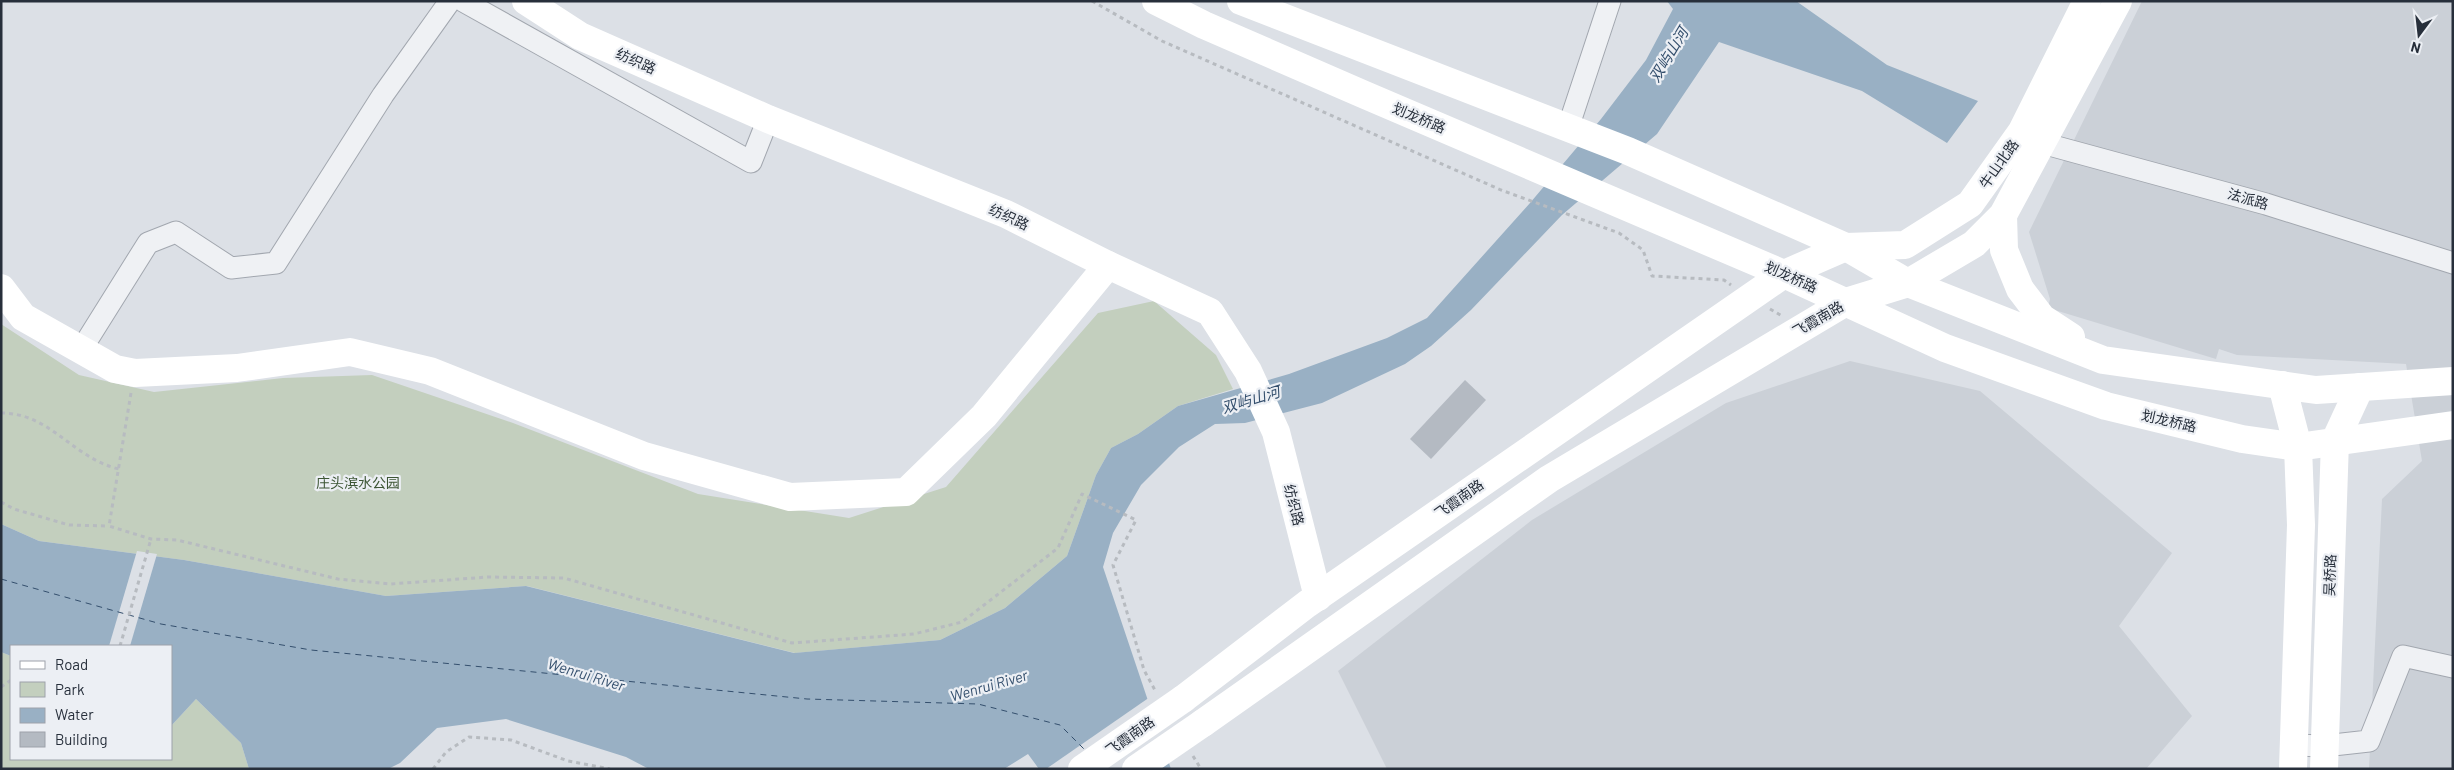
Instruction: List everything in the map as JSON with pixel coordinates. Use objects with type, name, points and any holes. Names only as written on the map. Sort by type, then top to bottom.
[{"type":"main road","name":"纺织路","points":[[526,1],[580,36],[768,119],[1006,214],[1108,265],[1210,312],[1248,372],[1276,432],[1318,597]]},
{"type":"main road","name":"划龙桥路","points":[[1156,1],[1204,25],[1338,84],[1784,274],[1945,348],[2106,406],[2242,439],[2298,447],[2453,425]]},
{"type":"main road","points":[[1240,1],[1637,155],[1846,247],[1908,283],[2103,360],[2316,390],[2453,381]]},
{"type":"main road","name":"牛山北路","points":[[1846,247],[1905,245],[1970,204],[2022,131],[2087,1]]},
{"type":"main road","name":"牛山北路","points":[[1908,283],[1974,244],[2004,215],[2118,1]]},
{"type":"main road","points":[[2004,215],[2004,250],[2020,289],[2042,318],[2103,360]]},
{"type":"main road","name":"飞霞南路","points":[[1082,769],[1170,697],[1318,597],[1784,274],[1846,247]]},
{"type":"main road","points":[[1,288],[23,317],[115,369],[135,373],[237,368],[350,352],[430,371],[644,456],[790,497],[906,492],[984,416],[1108,265]]},
{"type":"main road","name":"飞霞南路","points":[[1136,769],[1549,479],[1846,302],[1908,283]]},
{"type":"main road","points":[[2282,385],[2298,447],[2301,525],[2294,757]]},
{"type":"main road","name":"吴桥路","points":[[2324,758],[2335,442],[2360,387]]},
{"type":"street","points":[[81,350],[148,242],[176,232],[230,268],[276,263],[383,94],[450,1]]},
{"type":"street","points":[[463,1],[751,162],[768,119]]},
{"type":"street","points":[[1568,128],[1610,1]]},
{"type":"street","name":"法派路","points":[[2042,143],[2266,204],[2453,263]]},
{"type":"street","points":[[2294,757],[2324,758],[2369,741],[2403,656],[2453,667]]},
{"type":"path","points":[[1092,1],[1162,41],[1501,190],[1619,234],[1643,250],[1652,276],[1724,280],[1750,298],[1803,328]]},
{"type":"path","points":[[109,526],[135,373]]},
{"type":"path","points":[[1,413],[14,413],[40,421],[77,450],[106,466],[119,469]]},
{"type":"path","points":[[1,502],[14,509],[69,525],[109,526],[151,539],[177,540],[338,579],[390,584],[488,577],[564,578],[792,642],[914,634],[962,622],[1058,548],[1082,494],[1136,520],[1113,565],[1144,670],[1170,697]]},
{"type":"path","points":[[120,645],[151,539]]},
{"type":"path","points":[[434,769],[446,752],[469,737],[511,740],[568,761],[610,769]]},
{"type":"path","points":[[1191,752],[1201,769]]},
{"type":"shaded area","points":[[2142,1],[2453,1],[2453,769],[2369,769],[2382,499],[2422,461],[2406,364],[2237,355],[2219,349],[2216,359],[2048,308],[2050,299],[2029,232]]},
{"type":"shaded area","points":[[1850,361],[1980,391],[2172,553],[2119,626],[2192,716],[2146,769],[1387,769],[1338,671],[1532,520],[1726,403]]},
{"type":"green space","name":"庄头滨水公园","points":[[1154,301],[1216,355],[1233,389],[1178,406],[1138,434],[1111,448],[1096,475],[1067,556],[1005,608],[940,640],[795,653],[527,586],[386,596],[184,560],[39,541],[1,524],[1,324],[79,375],[154,392],[283,378],[372,375],[513,423],[698,494],[849,518],[946,487],[1098,313]]},
{"type":"green space","points":[[1,652],[10,656],[10,760],[172,760],[172,725],[196,699],[241,743],[249,769],[1,769]]},
{"type":"water","points":[[1667,1],[1796,1],[1887,65],[1978,101],[1947,143],[1862,91],[1719,42],[1657,134],[1562,215],[1471,310],[1431,346],[1405,364],[1322,403],[1245,423],[1215,424],[1179,447],[1141,485],[1113,533],[1103,567],[1171,769],[1039,769],[1028,754],[1004,769],[649,769],[626,757],[506,719],[437,728],[400,763],[388,769],[249,769],[241,743],[196,699],[172,725],[172,645],[10,645],[10,656],[1,652],[1,524],[39,541],[184,560],[386,596],[526,586],[794,653],[940,640],[1005,608],[1067,556],[1096,475],[1111,448],[1138,434],[1178,406],[1289,374],[1387,338],[1427,318],[1530,203],[1601,119],[1646,60],[1673,9]]},
{"type":"pier","points":[[137,551],[157,554],[130,645],[109,645]]},
{"type":"pier","points":[[1150,697],[1171,759],[1158,769],[1046,769]]},
{"type":"building","points":[[1465,380],[1486,400],[1431,459],[1410,439]]},
{"type":"ferry route","points":[[1,579],[161,624],[311,650],[807,699],[978,704],[1060,725],[1085,750]]},
{"type":"water label","name":"双屿山河","points":[[1669,55]]},
{"type":"water label","name":"双屿山河","points":[[1251,400]]},
{"type":"water label","name":"Wenrui River","points":[[586,675]]},
{"type":"water label","name":"Wenrui River","points":[[989,686]]}]
